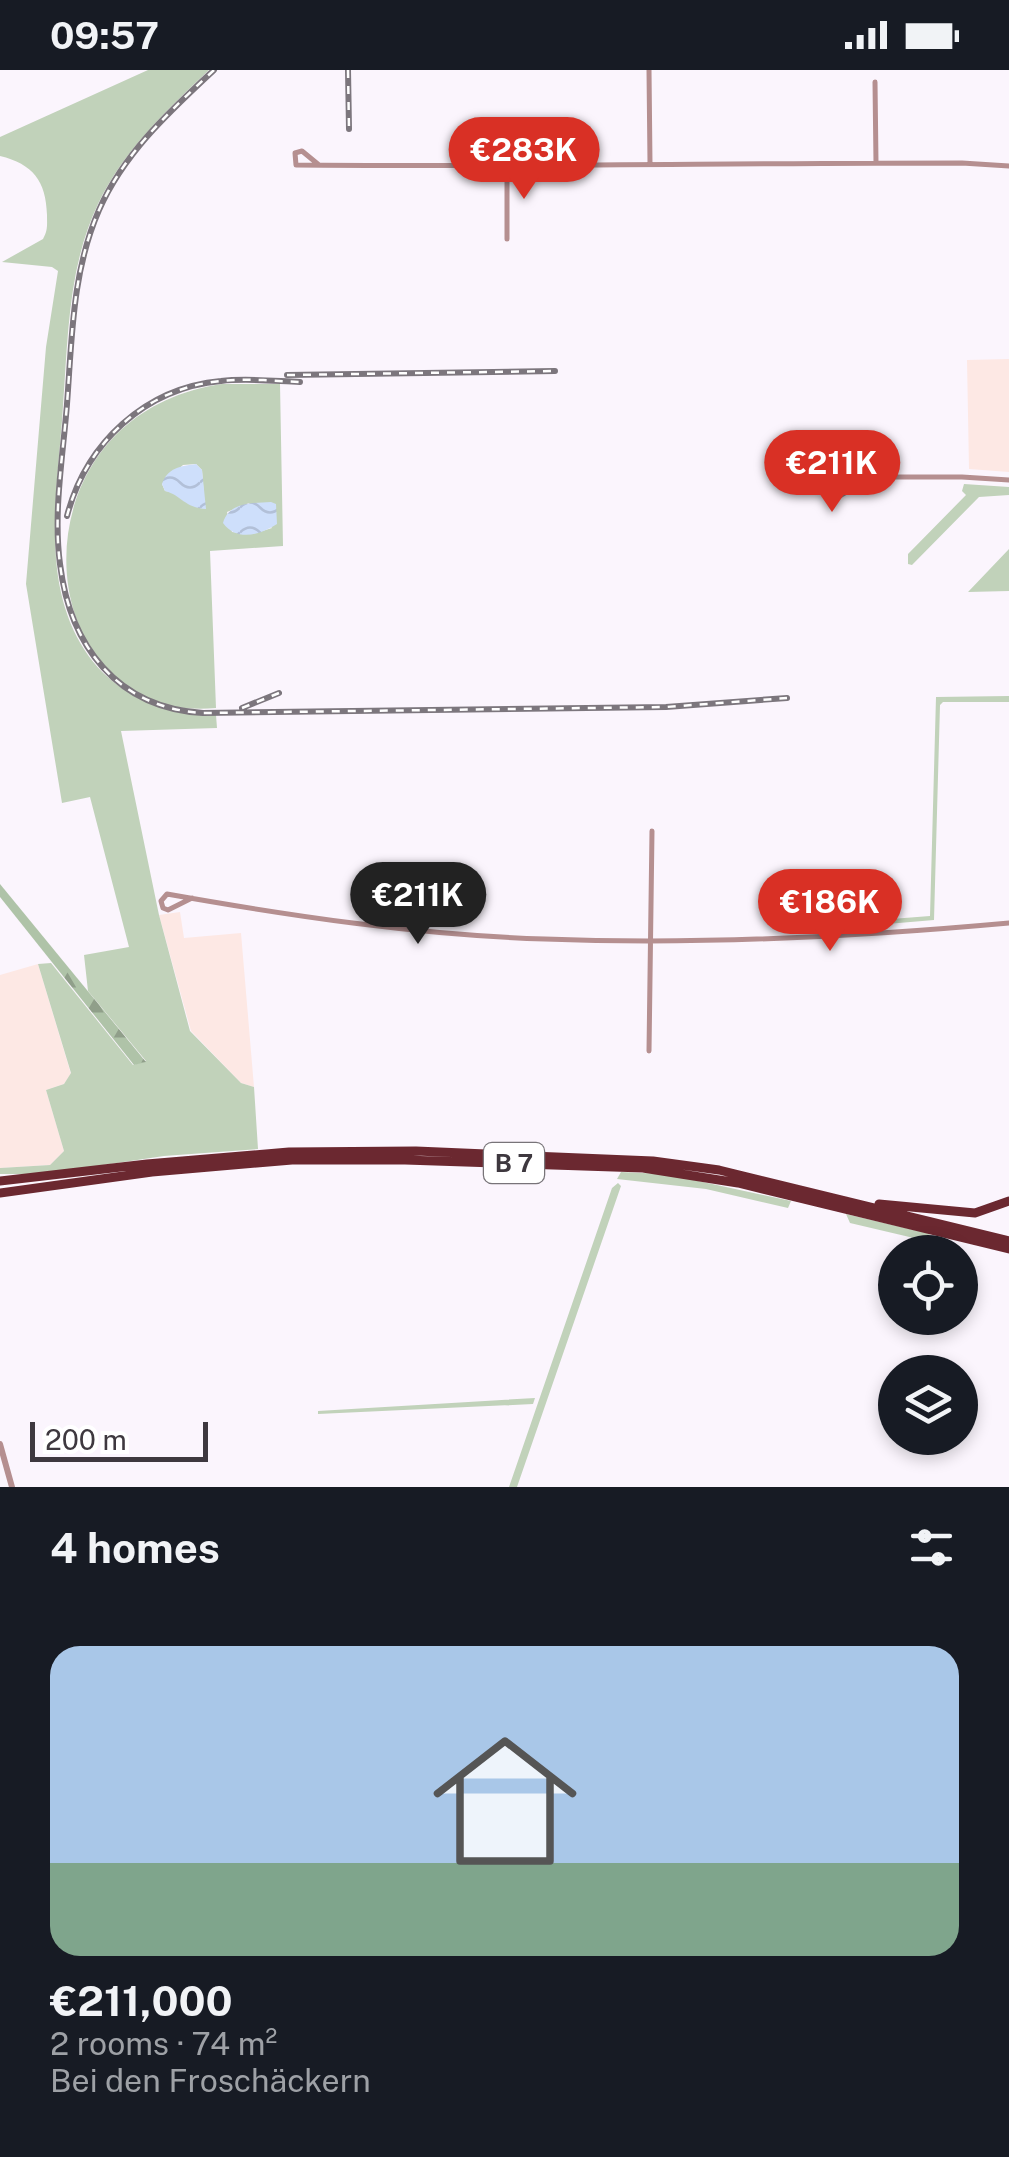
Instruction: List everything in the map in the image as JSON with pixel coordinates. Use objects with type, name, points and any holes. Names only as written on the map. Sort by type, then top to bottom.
[{"type":"highway","name":"B 7","points":[[0,1182],[226,1156],[337,1151],[672,1163],[718,1170],[1009,1241]]},
{"type":"highway","name":"B 7","points":[[0,1193],[183,1168],[308,1160],[644,1168],[722,1180],[1009,1250]]},
{"type":"highway","name":"B 7","points":[[827,1196],[954,1213],[992,1210],[1009,1202]]},
{"type":"street","points":[[649,70],[650,163]]},
{"type":"street","points":[[875,82],[876,163]]},
{"type":"street","points":[[319,165],[302,151],[295,153],[296,165],[1009,166]]},
{"type":"street","points":[[507,165],[507,239]]},
{"type":"street","points":[[857,477],[850,490],[836,498],[826,494],[822,477],[857,477],[1009,480]]},
{"type":"street","points":[[649,1051],[652,831]]},
{"type":"street","points":[[192,898],[173,909],[162,906],[167,894],[192,898],[290,915],[548,940],[785,940],[1009,923]]},
{"type":"street","points":[[0,1444],[12,1487]]},
{"type":"shaded area","points":[[1009,359],[1009,472],[969,469],[967,360]]},
{"type":"shaded area","points":[[180,912],[184,938],[241,933],[254,1087],[241,1083],[191,1031],[159,915]]},
{"type":"shaded area","points":[[38,964],[71,1074],[64,1084],[46,1090],[64,1151],[50,1165],[0,1168],[0,975]]},
{"type":"green space","points":[[148,70],[209,70],[133,149],[108,184],[88,228],[75,278],[68,329],[56,558],[70,623],[84,650],[103,672],[151,704],[216,715],[217,728],[121,731],[159,915],[190,1031],[241,1083],[254,1087],[258,1149],[164,1156],[43,1174],[0,1174],[0,1168],[50,1165],[64,1151],[46,1090],[64,1084],[71,1073],[38,964],[51,963],[133,1065],[146,1061],[88,991],[84,955],[129,947],[90,797],[62,803],[26,584],[46,347],[58,271],[2,262],[43,239],[47,215],[44,193],[36,176],[21,164],[0,156],[0,137]]},
{"type":"green space","points":[[222,384],[280,384],[283,546],[210,551],[216,708],[153,701],[107,669],[78,622],[66,565],[74,505],[102,451],[151,408]],"holes":[[[196,464],[202,470],[204,497],[165,491],[162,484],[183,465]],[[249,503],[272,528],[252,534],[232,532],[227,512]]]},
{"type":"green space","points":[[964,484],[1009,487],[1009,495],[979,497],[912,565],[908,564],[908,554],[966,495],[962,491]]},
{"type":"green space","points":[[1009,549],[1009,591],[968,592]]},
{"type":"green space","points":[[1009,696],[1009,702],[940,705],[934,920],[840,928],[840,923],[930,916],[936,697]]},
{"type":"green space","points":[[0,884],[146,1062],[134,1065],[0,897]]},
{"type":"green space","points":[[621,1172],[666,1174],[791,1201],[788,1208],[706,1189],[617,1179]]},
{"type":"green space","points":[[618,1183],[621,1186],[517,1487],[509,1487],[612,1188]]},
{"type":"green space","points":[[846,1214],[931,1234],[901,1235],[850,1223]]},
{"type":"green space","points":[[535,1398],[533,1404],[318,1414],[318,1411]]},
{"type":"water","points":[[196,464],[202,470],[206,509],[165,491],[162,484],[171,471]]},
{"type":"water","points":[[276,504],[277,524],[263,531],[242,535],[223,523],[236,507]]},
{"type":"railway","points":[[214,70],[164,118],[121,170],[90,233],[78,281],[59,484],[58,544],[65,594],[74,621],[103,667],[146,699],[173,709],[203,713],[666,707],[787,698]]},
{"type":"railway","points":[[348,70],[349,129]]},
{"type":"railway","points":[[287,375],[555,371]]},
{"type":"railway","points":[[67,516],[88,465],[104,443],[144,408],[193,386],[221,381],[300,382]]},
{"type":"railway","points":[[242,708],[279,693]]}]
